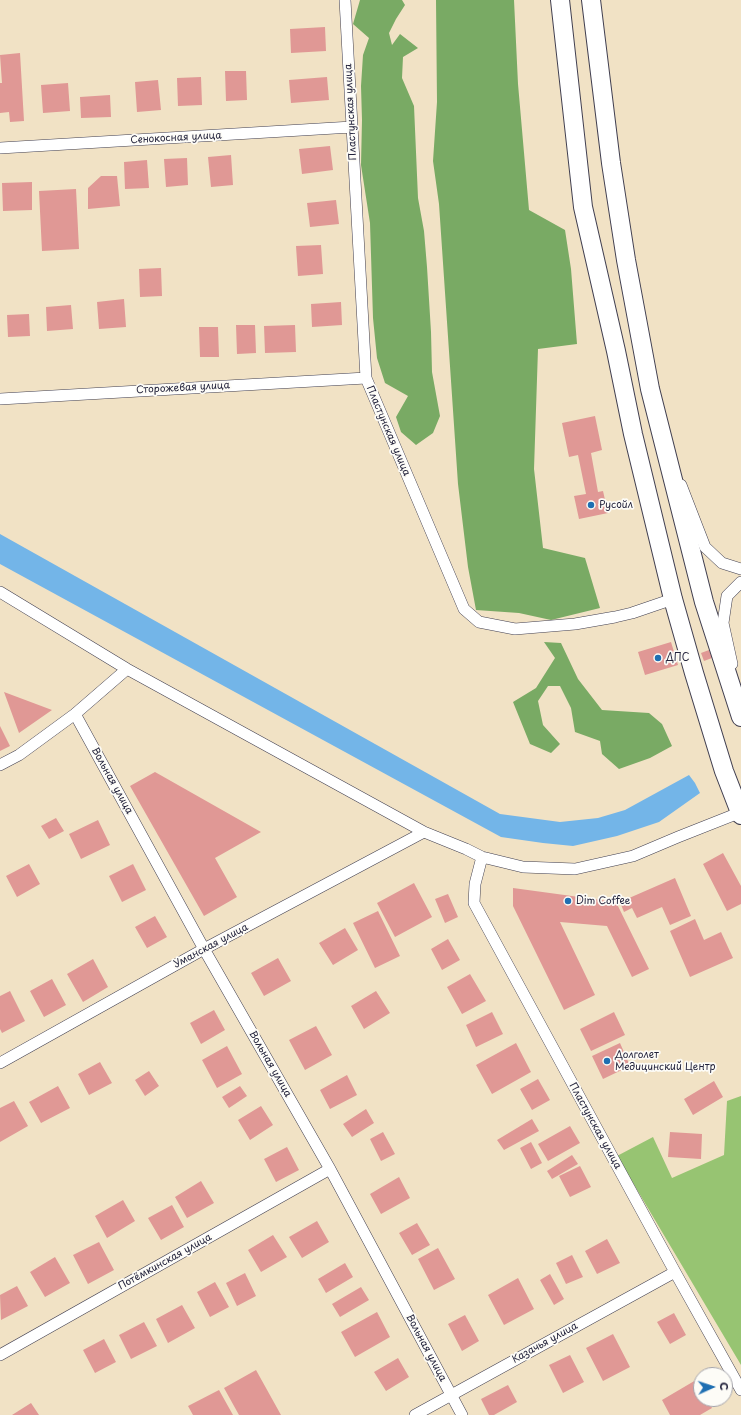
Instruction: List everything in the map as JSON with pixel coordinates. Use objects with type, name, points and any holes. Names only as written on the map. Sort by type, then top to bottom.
[{"type":"main road","points":[[560,0],[583,207],[616,351],[633,434],[673,599],[694,673],[724,771],[741,814]]},
{"type":"main road","points":[[591,0],[611,163],[626,260],[650,389],[704,602],[741,717]]},
{"type":"street","name":"Пластунская улица","points":[[345,0],[366,378],[464,609],[479,622],[514,629],[575,624],[632,613],[673,599]]},
{"type":"street","name":"Сенокосная улица","points":[[0,148],[352,127]]},
{"type":"street","name":"Сторожевая улица","points":[[0,399],[366,378]]},
{"type":"street","points":[[668,459],[685,493],[705,547],[722,563],[741,569]]},
{"type":"street","points":[[741,582],[727,596],[723,624],[732,663],[741,717]]},
{"type":"street","points":[[0,592],[127,669],[424,832],[482,857],[523,867],[575,869],[633,856],[678,837],[741,814]]},
{"type":"street","points":[[0,765],[19,755],[75,714],[127,669]]},
{"type":"street","name":"Вольная улица","points":[[75,714],[204,949],[330,1169],[462,1415]]},
{"type":"street","name":"Уманская улица","points":[[0,1063],[204,949],[424,832]]},
{"type":"street","name":"Пластунская улица","points":[[482,857],[475,884],[474,903],[741,1390]]},
{"type":"street","name":"Потёмкинская улица","points":[[0,1355],[330,1169]]},
{"type":"street","name":"Казачья улица","points":[[414,1415],[675,1272]]},
{"type":"green space","points":[[360,0],[402,0],[405,5],[389,33],[392,45],[400,34],[418,48],[403,57],[402,78],[414,106],[418,198],[424,231],[427,267],[432,372],[440,416],[433,433],[416,445],[401,432],[396,417],[408,396],[385,383],[377,358],[373,318],[370,223],[361,165],[361,86],[363,55],[369,38],[353,24]]},
{"type":"green space","points":[[436,0],[514,0],[518,84],[529,210],[565,230],[571,269],[577,344],[538,349],[534,469],[543,548],[585,558],[600,608],[551,620],[519,613],[476,610],[468,567],[458,484],[439,204],[433,161],[437,102]]},
{"type":"green space","points":[[544,642],[561,643],[578,679],[602,710],[649,713],[662,724],[672,746],[650,758],[619,769],[602,754],[600,741],[575,732],[571,708],[560,686],[548,686],[538,701],[543,725],[560,744],[551,753],[530,744],[513,702],[536,688],[555,658]]},
{"type":"green space","points":[[741,1096],[741,1365],[617,1156],[653,1137],[672,1178],[724,1155],[727,1101]]},
{"type":"water","points":[[0,534],[500,814],[560,822],[598,818],[625,810],[689,775],[700,793],[659,822],[617,836],[573,846],[501,837],[0,564]]},
{"type":"building","points":[[325,27],[326,51],[291,53],[290,29]]},
{"type":"building","points":[[20,53],[24,121],[10,122],[9,112],[0,113],[0,83],[2,83],[0,55]]},
{"type":"building","points":[[225,71],[246,71],[247,100],[226,101]]},
{"type":"building","points":[[201,77],[202,105],[178,106],[177,78]]},
{"type":"building","points":[[327,77],[329,100],[291,103],[289,80]]},
{"type":"building","points":[[158,80],[161,110],[137,112],[135,82]]},
{"type":"building","points":[[68,83],[70,111],[43,113],[41,85]]},
{"type":"building","points":[[110,95],[111,117],[81,118],[80,97]]},
{"type":"building","points":[[330,146],[333,170],[302,174],[299,149]]},
{"type":"building","points":[[231,155],[233,185],[211,187],[208,157]]},
{"type":"building","points":[[187,158],[188,185],[166,187],[164,159]]},
{"type":"building","points":[[147,160],[149,188],[125,189],[124,162]]},
{"type":"building","points":[[101,176],[117,176],[120,206],[88,209],[88,188]]},
{"type":"building","points":[[32,182],[32,210],[3,211],[2,183]]},
{"type":"building","points":[[76,189],[79,249],[42,251],[39,191]]},
{"type":"building","points":[[336,200],[339,224],[310,227],[307,203]]},
{"type":"building","points":[[321,245],[323,274],[298,276],[296,246]]},
{"type":"building","points":[[161,268],[162,296],[140,297],[139,269]]},
{"type":"building","points":[[124,299],[126,327],[99,329],[97,302]]},
{"type":"building","points":[[341,302],[342,325],[312,327],[311,304]]},
{"type":"building","points":[[71,305],[73,329],[47,331],[46,307]]},
{"type":"building","points":[[29,314],[30,336],[8,337],[7,315]]},
{"type":"building","points":[[236,325],[255,325],[256,353],[237,354]]},
{"type":"building","points":[[295,325],[296,352],[265,353],[264,326]]},
{"type":"building","points":[[199,327],[218,327],[219,357],[200,357]]},
{"type":"building","points":[[595,416],[602,450],[591,453],[598,492],[603,491],[608,513],[579,519],[574,496],[586,494],[578,455],[569,457],[562,423]]},
{"type":"building","name":"ДПС","points":[[671,642],[678,665],[645,675],[638,652]]},
{"type":"building","points":[[709,650],[712,658],[704,661],[701,653]]},
{"type":"building","points":[[4,692],[52,710],[19,733]]},
{"type":"building","points":[[0,726],[10,746],[0,751]]},
{"type":"building","points":[[155,772],[261,832],[215,858],[237,897],[204,916],[130,786]]},
{"type":"building","points":[[56,818],[64,831],[49,839],[41,826]]},
{"type":"building","points":[[98,820],[110,845],[81,859],[69,834]]},
{"type":"building","points":[[723,853],[741,886],[741,904],[727,911],[703,864]]},
{"type":"building","points":[[29,864],[40,884],[17,897],[6,876]]},
{"type":"building","points":[[133,864],[146,890],[122,902],[109,876]]},
{"type":"building","points":[[675,878],[691,916],[670,925],[662,907],[637,918],[632,908],[624,912],[620,902]]},
{"type":"building","points":[[414,883],[432,917],[395,937],[377,903]]},
{"type":"building","points":[[513,888],[616,902],[649,969],[632,977],[607,926],[560,922],[595,995],[564,1010],[513,906]]},
{"type":"building","points":[[448,894],[458,917],[445,923],[435,899]]},
{"type":"building","points":[[378,911],[400,956],[375,968],[353,923]]},
{"type":"building","points":[[155,916],[167,937],[147,948],[135,927]]},
{"type":"building","points":[[695,919],[704,940],[721,932],[733,958],[690,977],[670,931]]},
{"type":"building","points":[[345,928],[358,950],[333,965],[319,943]]},
{"type":"building","points":[[448,939],[460,960],[442,970],[431,949]]},
{"type":"building","points":[[278,958],[291,981],[264,996],[251,973]]},
{"type":"building","points":[[93,959],[108,987],[83,1002],[67,974]]},
{"type":"building","points":[[470,974],[486,1001],[462,1014],[447,987]]},
{"type":"building","points":[[52,979],[66,1005],[44,1017],[30,991]]},
{"type":"building","points":[[10,991],[25,1021],[2,1033],[0,1029],[0,996]]},
{"type":"building","points":[[376,991],[390,1013],[364,1029],[351,1006]]},
{"type":"building","points":[[214,1010],[225,1030],[201,1044],[190,1023]]},
{"type":"building","points":[[492,1012],[503,1034],[476,1047],[466,1025]]},
{"type":"building","points":[[614,1012],[625,1035],[591,1051],[580,1029]]},
{"type":"building","points":[[316,1026],[332,1055],[305,1070],[289,1040]]},
{"type":"building","points":[[516,1043],[531,1072],[492,1094],[476,1065]]},
{"type":"building","points":[[620,1043],[630,1066],[603,1079],[592,1056]]},
{"type":"building","points":[[227,1046],[242,1074],[217,1088],[202,1060]]},
{"type":"building","points":[[100,1062],[112,1083],[89,1095],[78,1074]]},
{"type":"building","points":[[149,1071],[159,1086],[145,1096],[135,1080]]},
{"type":"building","points":[[347,1075],[357,1095],[330,1109],[320,1090]]},
{"type":"building","points":[[538,1079],[550,1100],[532,1110],[520,1089]]},
{"type":"building","points":[[714,1081],[723,1097],[693,1115],[684,1099]]},
{"type":"building","points":[[58,1086],[70,1108],[41,1123],[29,1102]]},
{"type":"building","points":[[240,1086],[247,1096],[229,1108],[222,1097]]},
{"type":"building","points":[[14,1101],[28,1126],[0,1142],[0,1108]]},
{"type":"building","points":[[261,1106],[273,1125],[250,1140],[238,1120]]},
{"type":"building","points":[[366,1109],[374,1123],[352,1137],[343,1124]]},
{"type":"building","points":[[532,1119],[539,1131],[504,1150],[497,1140]]},
{"type":"building","points":[[570,1126],[580,1143],[548,1161],[538,1144]]},
{"type":"building","points":[[383,1132],[395,1154],[381,1161],[370,1139]]},
{"type":"building","points":[[670,1132],[702,1134],[701,1159],[668,1157]]},
{"type":"building","points":[[531,1142],[542,1163],[531,1169],[520,1148]]},
{"type":"building","points":[[287,1147],[299,1170],[276,1182],[264,1159]]},
{"type":"building","points":[[572,1155],[578,1164],[552,1179],[547,1171]]},
{"type":"building","points":[[580,1166],[591,1187],[570,1197],[559,1176]]},
{"type":"building","points":[[399,1177],[410,1198],[381,1214],[370,1194]]},
{"type":"building","points":[[201,1181],[214,1203],[187,1218],[175,1197]]},
{"type":"building","points":[[123,1200],[135,1221],[107,1238],[95,1216]]},
{"type":"building","points":[[172,1205],[184,1227],[161,1240],[148,1218]]},
{"type":"building","points":[[317,1221],[329,1242],[302,1258],[289,1237]]},
{"type":"building","points":[[417,1223],[430,1245],[412,1255],[399,1233]]},
{"type":"building","points":[[273,1235],[287,1257],[261,1272],[248,1250]]},
{"type":"building","points":[[607,1239],[620,1263],[597,1274],[585,1251]]},
{"type":"building","points":[[99,1242],[114,1270],[88,1284],[73,1255]]},
{"type":"building","points":[[438,1248],[455,1279],[434,1290],[418,1259]]},
{"type":"building","points":[[572,1255],[583,1277],[566,1284],[556,1263]]},
{"type":"building","points":[[55,1257],[70,1283],[45,1297],[30,1272]]},
{"type":"building","points":[[345,1263],[353,1277],[326,1293],[318,1279]]},
{"type":"building","points":[[245,1273],[256,1296],[237,1306],[226,1283]]},
{"type":"building","points":[[550,1274],[564,1299],[554,1305],[540,1280]]},
{"type":"building","points":[[518,1278],[534,1309],[504,1325],[488,1295]]},
{"type":"building","points":[[215,1282],[229,1307],[210,1317],[197,1292]]},
{"type":"building","points":[[17,1286],[28,1306],[1,1320],[0,1295]]},
{"type":"building","points":[[361,1287],[369,1300],[340,1317],[332,1304]]},
{"type":"building","points":[[182,1305],[195,1328],[168,1343],[156,1319]]},
{"type":"building","points":[[377,1312],[390,1337],[355,1357],[341,1332]]},
{"type":"building","points":[[674,1313],[686,1335],[670,1344],[657,1322]]},
{"type":"building","points":[[465,1315],[479,1341],[462,1351],[448,1324]]},
{"type":"building","points":[[144,1322],[157,1346],[131,1359],[119,1335]]},
{"type":"building","points":[[613,1334],[630,1367],[603,1381],[586,1348]]},
{"type":"building","points":[[104,1339],[116,1362],[95,1373],[83,1350]]},
{"type":"building","points":[[570,1355],[584,1382],[563,1393],[549,1365]]},
{"type":"building","points":[[398,1358],[409,1377],[386,1391],[374,1372]]},
{"type":"building","points":[[256,1370],[281,1415],[239,1415],[224,1388]]},
{"type":"building","points":[[693,1382],[693,1407],[712,1408],[700,1415],[670,1415],[662,1400]]},
{"type":"building","points":[[508,1385],[517,1402],[494,1415],[489,1415],[481,1399]]},
{"type":"building","points":[[219,1390],[233,1415],[193,1415],[188,1406]]},
{"type":"building","points":[[31,1403],[39,1415],[12,1415]]},
{"type":"place","name":"Русойл","points":[[591,505]]},
{"type":"place","name":"ДПС","points":[[658,658]]},
{"type":"place","name":"Dim Coffee","points":[[568,901]]},
{"type":"place","name":"Долголет Медицинский Центр","points":[[607,1061]]}]
